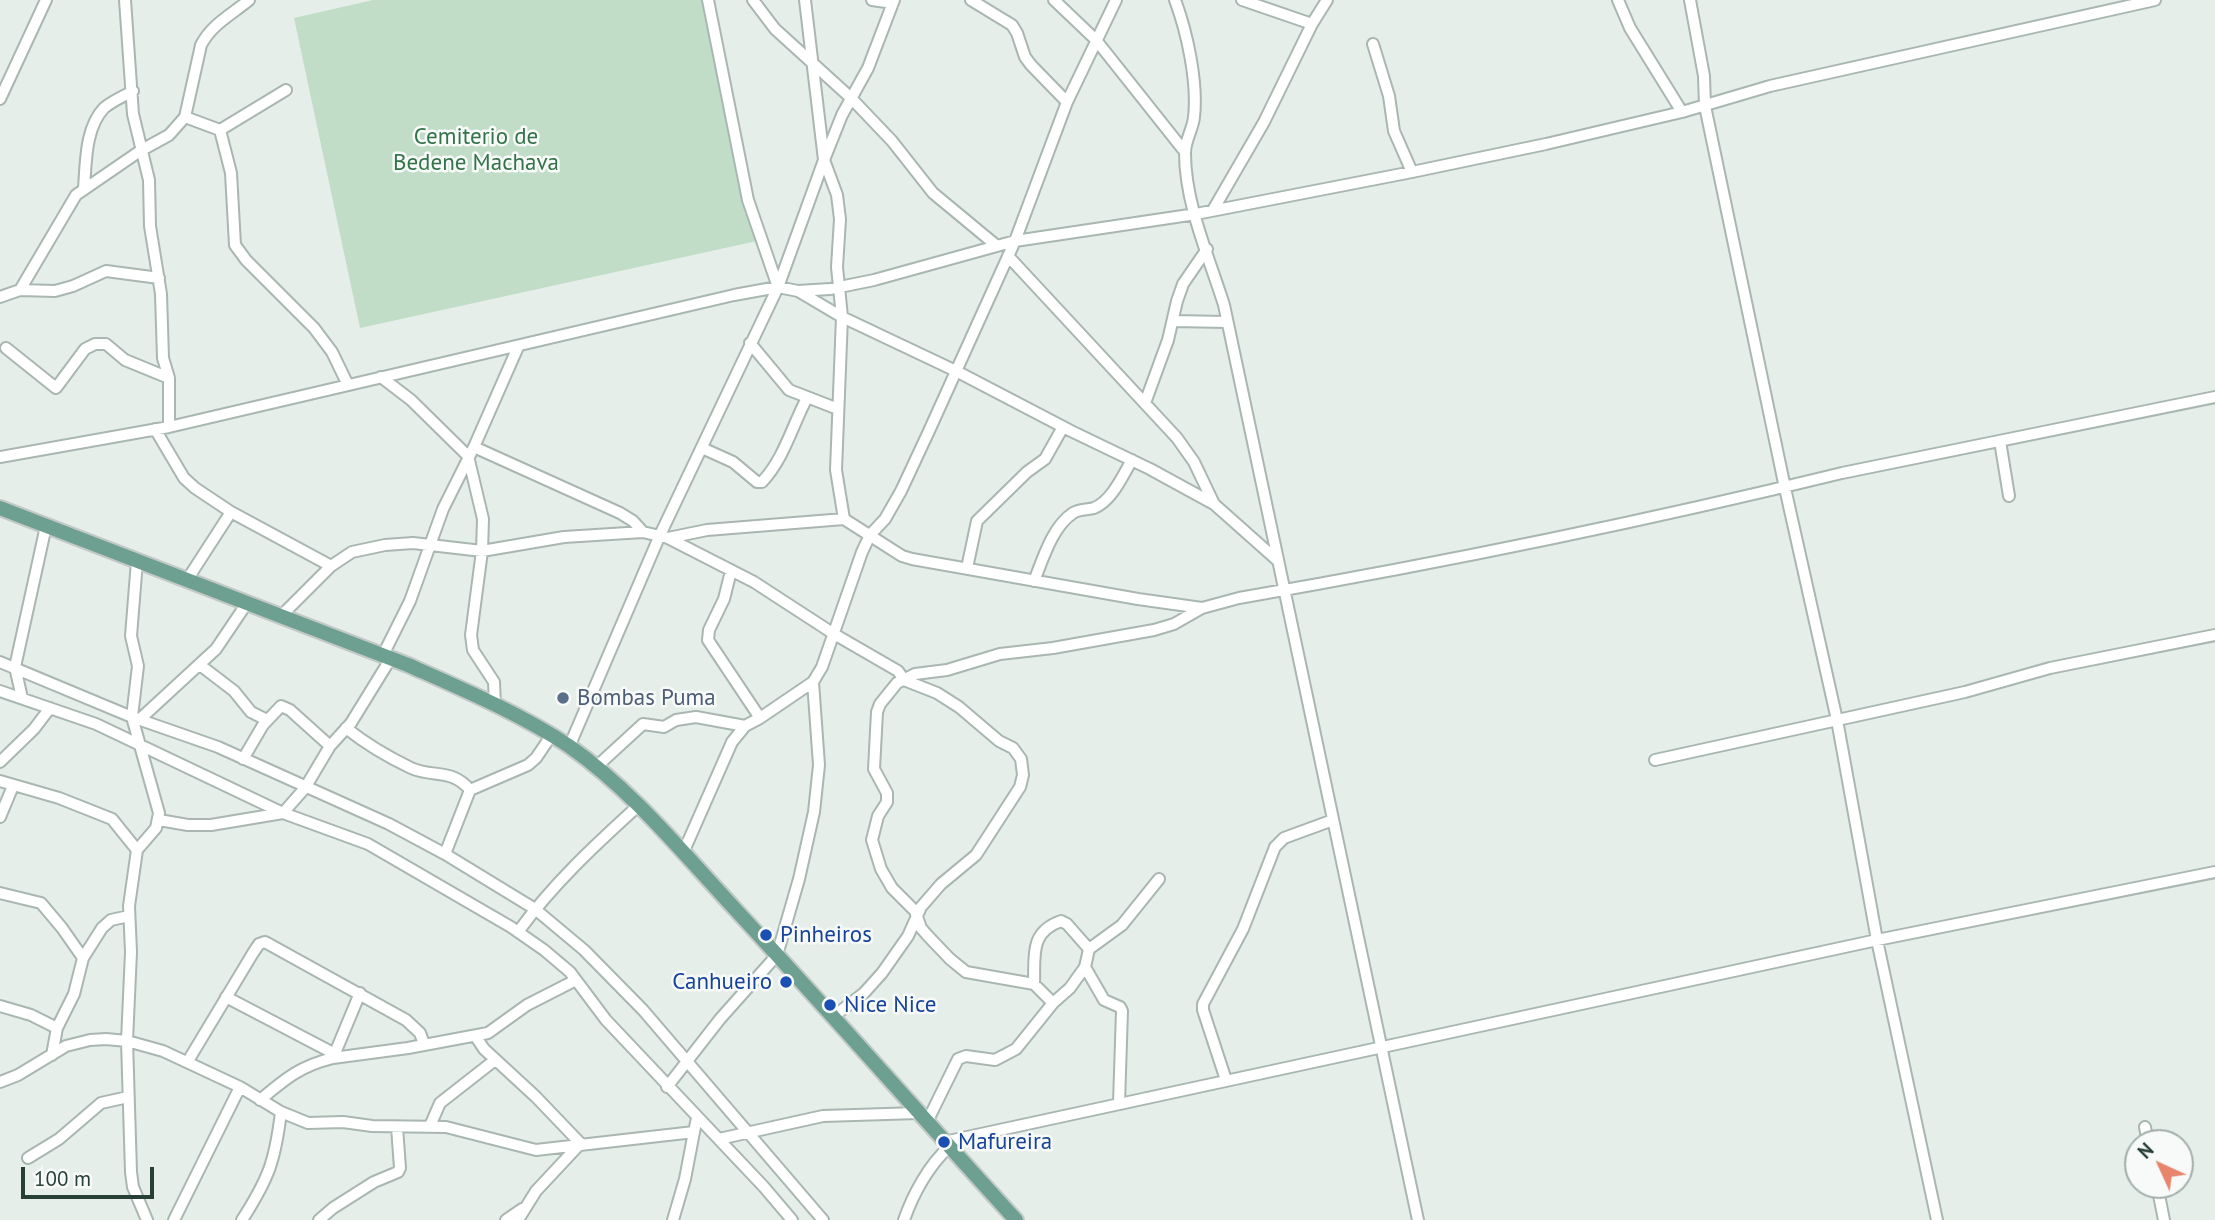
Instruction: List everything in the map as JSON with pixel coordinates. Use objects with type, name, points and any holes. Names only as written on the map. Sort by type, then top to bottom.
[{"type":"main road","points":[[0,508],[387,657],[495,705],[569,747],[638,806],[683,853],[834,1016],[922,1118],[1016,1220]]},
{"type":"street","points":[[0,99],[46,0]]},
{"type":"street","points":[[125,0],[133,91],[132,114],[149,180],[150,226],[159,278],[163,358],[169,378],[169,427]]},
{"type":"street","points":[[20,290],[72,202],[84,188],[169,135],[185,117],[201,46],[206,35],[221,20],[249,0]]},
{"type":"street","points":[[708,0],[748,200],[778,287]]},
{"type":"street","points":[[753,0],[775,29],[851,98],[892,141],[933,193],[997,246]]},
{"type":"street","points":[[804,0],[824,160],[837,195],[840,219],[837,242],[842,317],[836,470],[844,519]]},
{"type":"street","points":[[569,747],[702,448],[778,287],[824,160],[867,68],[893,2],[872,0]]},
{"type":"street","points":[[971,0],[1012,25],[1025,57],[1068,102]]},
{"type":"street","points":[[1054,0],[1096,40],[1185,152]]},
{"type":"street","points":[[667,1087],[720,1019],[777,955],[799,879],[814,812],[819,765],[813,682],[834,634],[846,593],[870,535],[885,519],[901,491],[956,372],[1015,241],[1068,102],[1116,0]]},
{"type":"street","points":[[1175,0],[1188,44],[1192,84],[1195,118],[1185,152],[1196,214],[1227,322],[1418,1220]]},
{"type":"street","points":[[1242,0],[1312,24]]},
{"type":"street","points":[[1213,210],[1264,121],[1312,24],[1328,0]]},
{"type":"street","points":[[1618,0],[1630,28],[1682,112]]},
{"type":"street","points":[[1690,0],[1704,76],[1705,106],[1837,720],[1877,940],[1937,1220]]},
{"type":"street","points":[[0,457],[169,427],[734,295],[778,287],[798,291],[839,288],[1015,241],[1196,214],[1412,172],[1682,112],[1770,86],[2155,0]]},
{"type":"street","points":[[1373,44],[1389,96],[1394,131],[1412,172]]},
{"type":"street","points":[[220,130],[286,90]]},
{"type":"street","points":[[84,188],[96,119],[106,107],[133,91]]},
{"type":"street","points":[[185,117],[220,130]]},
{"type":"street","points":[[220,130],[231,173],[235,245],[246,260],[314,328],[332,352],[348,385]]},
{"type":"street","points":[[1145,403],[1183,284],[1207,249]]},
{"type":"street","points":[[1008,257],[1177,438],[1194,462],[1214,504]]},
{"type":"street","points":[[0,297],[20,290],[55,291],[106,271],[159,278]]},
{"type":"street","points":[[798,291],[842,317],[1132,460],[1214,504],[1277,560]]},
{"type":"street","points":[[1173,321],[1227,322]]},
{"type":"street","points":[[750,343],[789,390],[838,410]]},
{"type":"street","points":[[6,348],[56,388],[85,349],[95,344],[111,346],[125,360],[169,378]]},
{"type":"street","points":[[159,820],[188,825],[211,825],[283,813],[305,788],[330,746],[346,728],[387,657],[443,509],[518,346]]},
{"type":"street","points":[[381,377],[471,452],[620,513],[633,521],[643,532]]},
{"type":"street","points":[[1053,1003],[1034,984],[966,972],[928,936],[918,917],[892,888],[881,869],[872,840],[878,816],[887,802],[887,793],[874,769],[877,712],[897,683],[915,674],[947,670],[1000,654],[1053,648],[1153,630],[1174,624],[1202,608],[1283,590],[1546,541],[1842,473],[2215,397]]},
{"type":"street","points":[[702,448],[733,462],[757,482],[762,482],[783,453],[790,430],[807,398]]},
{"type":"street","points":[[967,568],[977,521],[1027,472],[1045,459],[1063,427]]},
{"type":"street","points":[[155,429],[184,478],[231,512],[331,566]]},
{"type":"street","points":[[2000,441],[2009,496]]},
{"type":"street","points":[[471,452],[483,519],[482,551],[471,635],[473,650],[494,682],[495,705]]},
{"type":"street","points":[[1034,581],[1049,545],[1063,523],[1072,513],[1099,505],[1112,492],[1132,460]]},
{"type":"street","points":[[187,580],[231,512]]},
{"type":"street","points":[[664,537],[707,530],[844,519],[902,556],[1202,608]]},
{"type":"street","points":[[22,698],[15,667],[46,526]]},
{"type":"street","points":[[281,616],[331,566],[352,552],[413,543],[482,551],[564,537],[643,532],[664,537],[732,571],[898,670],[904,680],[937,693],[959,707],[999,741],[1013,748],[1021,759],[1023,775],[1020,787],[976,855],[920,906],[918,917],[908,936],[883,973],[864,993],[834,1016]]},
{"type":"street","points":[[136,561],[131,636],[138,666],[135,718],[139,743],[159,813],[156,828],[137,850],[129,916],[131,952],[127,1041],[131,1172],[133,1186],[147,1220]]},
{"type":"street","points":[[732,571],[724,599],[709,630],[708,640],[760,718]]},
{"type":"street","points":[[135,718],[200,666],[225,638],[247,603]]},
{"type":"street","points":[[1655,760],[1965,692],[2050,668],[2215,635]]},
{"type":"street","points":[[0,662],[243,759],[389,824],[446,854],[535,909],[584,950],[643,1010],[823,1220]]},
{"type":"street","points":[[200,666],[234,691],[251,712],[267,720]]},
{"type":"street","points":[[683,853],[732,742],[745,726],[813,682]]},
{"type":"street","points":[[0,691],[96,724],[283,813],[368,844],[518,932],[544,950],[576,980],[606,1020],[792,1220]]},
{"type":"street","points":[[243,759],[267,720],[281,706],[330,746]]},
{"type":"street","points":[[0,762],[34,729],[50,708]]},
{"type":"street","points":[[595,768],[643,724],[664,727],[676,720],[696,717],[745,726]]},
{"type":"street","points":[[346,728],[384,754],[421,772],[448,775],[470,790]]},
{"type":"street","points":[[446,854],[470,790],[520,770],[536,758],[551,736]]},
{"type":"street","points":[[0,780],[59,798],[112,819],[137,850]]},
{"type":"street","points":[[0,817],[13,786]]},
{"type":"street","points":[[518,932],[571,869],[638,806]]},
{"type":"street","points":[[1226,1080],[1203,1004],[1243,929],[1275,847],[1284,838],[1333,820]]},
{"type":"street","points":[[904,1220],[947,1144],[1119,1103],[1381,1046],[1877,940],[2215,872]]},
{"type":"street","points":[[719,1139],[823,1116],[922,1118],[958,1059],[966,1056],[995,1060],[1016,1049],[1053,1003],[1070,988],[1085,967],[1089,949],[1122,925],[1159,879]]},
{"type":"street","points":[[0,893],[41,903],[83,958]]},
{"type":"street","points":[[52,1055],[57,1028],[74,994],[83,958],[102,928],[116,917],[129,916]]},
{"type":"street","points":[[1034,984],[1035,945],[1042,930],[1051,924],[1061,921],[1067,924],[1089,949]]},
{"type":"street","points":[[188,1061],[259,944],[265,942],[406,1020],[420,1033],[424,1044]]},
{"type":"street","points":[[1085,967],[1104,1000],[1115,1004],[1122,1011],[1119,1103]]},
{"type":"street","points":[[260,1100],[286,1077],[309,1064],[334,1056],[476,1037],[488,1033],[527,1005],[576,980]]},
{"type":"street","points":[[334,1056],[360,993]]},
{"type":"street","points":[[226,997],[334,1056]]},
{"type":"street","points":[[0,1006],[31,1015],[57,1028]]},
{"type":"street","points":[[476,1037],[495,1060],[536,1097],[580,1145]]},
{"type":"street","points":[[0,1082],[18,1075],[65,1046],[90,1040],[127,1041],[157,1048],[188,1061],[240,1087],[281,1112],[308,1123],[430,1126],[536,1150],[694,1132]]},
{"type":"street","points":[[430,1126],[440,1103],[495,1060]]},
{"type":"street","points":[[174,1220],[240,1087]]},
{"type":"street","points":[[28,1158],[59,1139],[101,1103],[128,1097]]},
{"type":"street","points":[[242,1220],[263,1187],[272,1166],[281,1112]]},
{"type":"street","points":[[673,1220],[685,1179],[697,1118]]},
{"type":"street","points":[[319,1220],[368,1186],[398,1172],[397,1127]]},
{"type":"street","points":[[518,1220],[536,1191],[580,1145]]},
{"type":"street","points":[[2160,1199],[2164,1220]]},
{"type":"street","points":[[506,1220],[524,1208]]},
{"type":"green space","name":"Cemiterio de Bedene Machava","points":[[373,0],[706,0],[757,241],[360,328],[294,18]]},
{"type":"place","name":"Bombas Puma","points":[[563,698]]},
{"type":"place","name":"Pinheiros","points":[[766,935]]},
{"type":"place","name":"Canhueiro","points":[[786,982]]},
{"type":"place","name":"Nice Nice","points":[[830,1005]]},
{"type":"place","name":"Mafureira","points":[[944,1142]]}]
